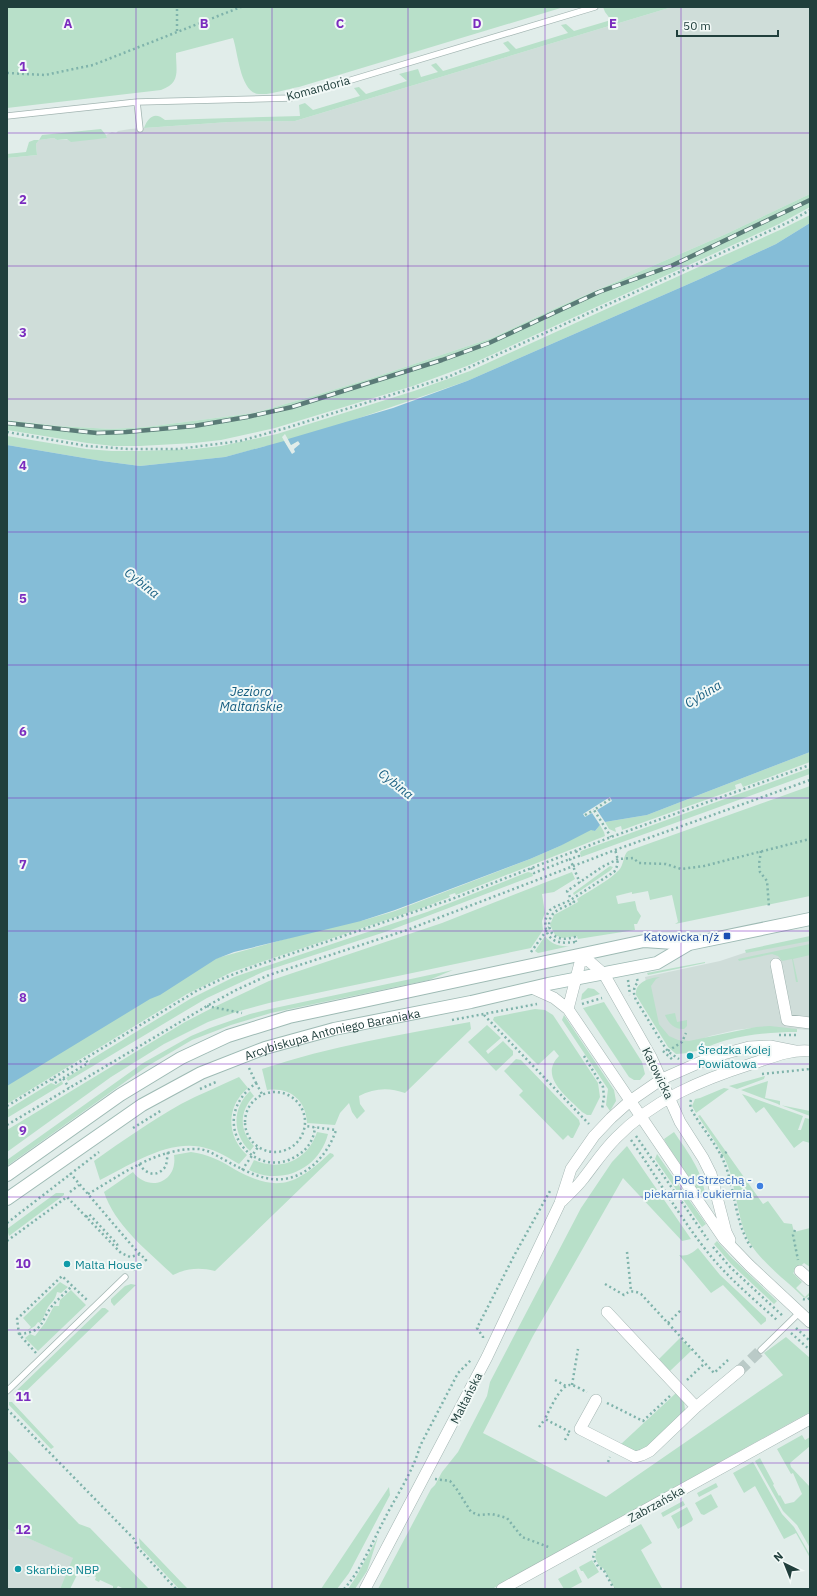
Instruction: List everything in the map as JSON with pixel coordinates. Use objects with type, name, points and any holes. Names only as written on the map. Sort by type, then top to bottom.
[{"type":"street","name":"Arcybiskupa Antoniego Baraniaka","points":[[7,1175],[120,1094],[181,1058],[228,1036],[289,1017],[579,951],[644,941],[689,944],[810,919]]},
{"type":"street","name":"Arcybiskupa Antoniego Baraniaka","points":[[7,1199],[142,1105],[201,1073],[237,1058],[313,1034],[657,963],[689,944]]},
{"type":"street","name":"Katowicka","points":[[579,951],[604,974],[652,1057],[680,1122],[704,1158],[711,1174],[726,1232],[737,1253]]},
{"type":"street","points":[[568,1009],[579,951]]},
{"type":"street","points":[[776,964],[787,1020],[798,1022],[804,1026],[810,1024]]},
{"type":"street","name":"Katowicka","points":[[532,988],[554,998],[568,1009],[724,1239],[737,1253],[807,1317]]},
{"type":"street","name":"Maltańska","points":[[365,1589],[479,1373],[560,1203],[571,1169],[594,1136],[630,1101],[662,1079],[712,1057],[749,1047],[770,1046],[795,1051]]},
{"type":"street","points":[[795,1051],[810,1051]]},
{"type":"street","name":"Maltańska","points":[[560,1203],[582,1180],[616,1138],[669,1096],[722,1073],[795,1051]]},
{"type":"street","points":[[800,1271],[810,1280]]},
{"type":"street","points":[[607,1312],[696,1407]]},
{"type":"street","points":[[597,1398],[580,1429],[635,1457],[650,1451],[696,1407],[739,1372]]},
{"type":"street","name":"Zabrzańska","points":[[502,1589],[810,1419]]},
{"type":"lane","name":"Komandoria","points":[[7,116],[137,102],[291,98],[595,7]]},
{"type":"lane","points":[[137,102],[140,129]]},
{"type":"lane","points":[[7,1391],[125,1276]]},
{"type":"lane","points":[[761,1350],[785,1327],[807,1317]]},
{"type":"path","points":[[176,31],[177,7]]},
{"type":"path","points":[[7,73],[45,75],[93,65],[176,31],[241,7]]},
{"type":"path","points":[[7,432],[87,446],[129,449],[178,449],[240,441],[448,377],[789,222],[810,210]]},
{"type":"path","points":[[7,1106],[198,990],[224,978],[255,966],[452,900],[611,837],[810,765]]},
{"type":"path","points":[[7,1125],[207,1006],[236,990],[269,975],[407,930],[615,850],[810,780]]},
{"type":"path","points":[[585,815],[610,799]]},
{"type":"path","points":[[594,810],[611,837]]},
{"type":"path","points":[[570,897],[567,892],[602,867],[618,859],[633,858],[639,863],[666,864],[681,869],[704,866],[810,839]]},
{"type":"path","points":[[583,940],[567,943],[557,942],[551,938],[546,930],[546,919],[550,910],[572,899],[614,872],[618,859],[615,850]]},
{"type":"path","points":[[531,868],[534,873],[579,856],[576,851]]},
{"type":"path","points":[[761,851],[759,864],[760,872],[767,881],[769,907]]},
{"type":"path","points":[[570,859],[580,883]]},
{"type":"path","points":[[533,949],[549,927],[550,919],[556,911],[568,906],[574,902],[573,901]]},
{"type":"path","points":[[549,927],[556,937],[563,939],[575,938],[579,951]]},
{"type":"path","points":[[636,977],[638,982],[634,987],[636,1000],[668,1051],[678,1057],[681,1062]]},
{"type":"path","points":[[628,989],[632,987]]},
{"type":"path","points":[[582,1004],[602,998]]},
{"type":"path","points":[[445,1021],[543,1004]]},
{"type":"path","points":[[207,1006],[242,1013]]},
{"type":"path","points":[[484,1014],[589,1124]]},
{"type":"path","points":[[668,1051],[682,1042],[686,1033]]},
{"type":"path","points":[[582,1054],[603,1087],[602,1109],[598,1114]]},
{"type":"path","points":[[52,1079],[54,1083],[88,1063],[85,1059]]},
{"type":"path","points":[[242,1071],[256,1066]]},
{"type":"path","points":[[249,1068],[262,1094]]},
{"type":"path","points":[[760,1075],[788,1070],[810,1069]]},
{"type":"path","points":[[63,1078],[69,1088]]},
{"type":"path","points":[[199,1090],[220,1080]]},
{"type":"path","points":[[256,1083],[242,1096],[235,1110],[233,1119],[234,1131],[238,1139],[251,1155],[264,1161],[276,1163],[293,1158],[304,1151],[310,1143],[314,1136],[315,1127]]},
{"type":"path","points":[[278,1091],[293,1097],[303,1110],[305,1126],[299,1140],[287,1150],[272,1152],[258,1147],[247,1135],[244,1119],[250,1104],[262,1094],[278,1091]]},
{"type":"path","points":[[686,1104],[687,1100],[692,1098],[690,1103],[691,1109],[721,1156],[728,1172],[744,1234],[755,1253]]},
{"type":"path","points":[[130,1130],[168,1106]]},
{"type":"path","points":[[585,1130],[593,1119]]},
{"type":"path","points":[[88,1194],[139,1164],[168,1152],[181,1149],[201,1149],[210,1152],[242,1170],[266,1179],[276,1180],[295,1176],[306,1171],[326,1151],[333,1140],[336,1130],[305,1126]]},
{"type":"path","points":[[630,1138],[715,1261],[734,1281],[810,1350]]},
{"type":"path","points":[[242,1170],[258,1147]]},
{"type":"path","points":[[7,1223],[103,1149]]},
{"type":"path","points":[[721,1156],[728,1151]]},
{"type":"path","points":[[139,1164],[148,1173],[158,1174],[166,1166],[168,1152]]},
{"type":"path","points":[[720,1162],[724,1172],[739,1232]]},
{"type":"path","points":[[70,1173],[146,1260],[125,1276]]},
{"type":"path","points":[[7,1241],[67,1197],[70,1192],[79,1185]]},
{"type":"path","points":[[481,1341],[483,1336],[477,1328],[552,1186]]},
{"type":"path","points":[[67,1197],[121,1253],[130,1257],[141,1254]]},
{"type":"path","points":[[795,1230],[793,1235],[800,1271]]},
{"type":"path","points":[[628,1252],[631,1291]]},
{"type":"path","points":[[35,1352],[18,1334],[17,1319],[62,1276],[85,1298]]},
{"type":"path","points":[[605,1284],[624,1294],[631,1291],[641,1294],[714,1373],[728,1360]]},
{"type":"path","points":[[18,1334],[24,1334],[37,1329],[42,1324],[51,1307],[72,1286]]},
{"type":"path","points":[[798,1295],[804,1300],[809,1301]]},
{"type":"path","points":[[799,1300],[802,1303],[809,1301]]},
{"type":"path","points":[[668,1323],[681,1310]]},
{"type":"path","points":[[771,1315],[774,1311]]},
{"type":"path","points":[[572,1385],[578,1349]]},
{"type":"path","points":[[344,1589],[356,1571],[412,1467],[420,1446],[458,1373],[472,1357]]},
{"type":"path","points":[[540,1427],[561,1390],[566,1386],[572,1385],[643,1422],[705,1363]]},
{"type":"path","points":[[555,1380],[566,1386]]},
{"type":"path","points":[[7,1409],[136,1541],[138,1548],[176,1589]]},
{"type":"path","points":[[545,1419],[576,1436]]},
{"type":"path","points":[[565,1440],[570,1432]]},
{"type":"path","points":[[606,1452],[612,1455],[608,1462]]},
{"type":"path","points":[[435,1479],[450,1481],[471,1512],[479,1515],[492,1514],[507,1518],[522,1537],[553,1549],[558,1558]]},
{"type":"path","points":[[596,1547],[593,1558],[599,1568],[603,1569],[614,1589]]},
{"type":"shaded area","points":[[672,7],[810,7],[810,194],[726,234],[556,308],[492,338],[372,378],[254,413],[146,427],[111,429],[58,426],[7,420],[7,158],[37,155],[36,144],[39,140],[54,138],[57,140],[107,138],[106,135],[112,132],[116,133],[118,131],[130,129],[229,122],[295,121]]},
{"type":"shaded area","points":[[810,939],[810,1030],[761,1027],[736,1030],[710,1036],[685,1045],[668,1037],[654,1020],[645,977],[720,961],[747,952]]},
{"type":"shaded area","points":[[7,1529],[74,1558],[60,1589],[7,1589]]},
{"type":"green space","points":[[7,7],[564,7],[299,87],[274,93],[259,94],[253,92],[248,87],[241,71],[233,38],[176,53],[177,71],[175,80],[172,84],[161,90],[7,108]]},
{"type":"green space","points":[[603,7],[672,7],[295,121],[229,122],[144,128],[152,116],[158,116],[165,120],[300,116],[299,105],[305,103],[313,110],[360,96],[354,88],[359,87],[366,94],[407,81],[399,74],[418,69],[421,77],[438,72],[431,65],[436,63],[443,71],[510,51],[503,43],[508,41],[516,49],[568,33],[561,25],[566,24],[574,31],[611,20]]},
{"type":"green space","points":[[101,129],[107,138],[71,142],[67,139],[57,140],[54,138],[39,140],[42,135]]},
{"type":"green space","points":[[39,140],[36,144],[37,155],[7,158],[7,154],[26,152],[29,142]]},
{"type":"green space","points":[[810,194],[810,207],[779,224],[467,366],[413,386],[275,428],[221,440],[140,446],[113,446],[87,443],[7,430],[7,420],[58,426],[111,429],[146,427],[254,413],[313,396],[492,338],[556,308],[726,234]]},
{"type":"green space","points":[[810,215],[810,223],[776,244],[467,381],[307,436],[291,445],[285,434],[282,437],[288,448],[266,446],[225,457],[140,466],[7,445],[7,436],[86,449],[112,451],[194,449],[221,446],[277,434],[414,391],[470,371]]},
{"type":"green space","points":[[810,752],[810,762],[743,787],[741,783],[735,785],[736,789],[622,830],[621,826],[615,828],[616,832],[609,829],[605,822],[647,815]]},
{"type":"green space","points":[[810,768],[810,774],[581,857],[581,851]]},
{"type":"green space","points":[[810,786],[810,896],[675,924],[678,922],[672,895],[650,900],[648,891],[632,894],[632,892],[616,896],[618,904],[635,901],[637,910],[641,916],[637,924],[634,924],[635,930],[578,939],[577,936],[562,938],[555,935],[550,925],[554,915],[578,902],[577,899],[615,874],[621,868],[625,855],[628,851]]},
{"type":"green space","points":[[600,825],[605,836],[456,895],[455,893],[449,895],[450,897],[425,907],[232,972],[187,994],[7,1104],[7,1082],[199,963],[357,919],[361,921],[395,911],[530,859],[560,846],[586,827],[595,831]]},
{"type":"green space","points":[[610,866],[613,867],[611,870],[574,895],[573,893]]},
{"type":"green space","points":[[528,872],[532,873],[533,876],[388,931],[265,971],[207,998],[68,1081],[66,1078],[89,1064],[90,1060],[190,999],[234,977],[427,912]]},
{"type":"green space","points":[[572,872],[575,879],[554,892],[542,894],[545,913],[542,921],[543,930],[531,948],[269,1003],[236,1012],[208,1022],[164,1044],[111,1077],[7,1152],[7,1130],[185,1022],[212,1008],[269,981],[442,923]]},
{"type":"green space","points":[[545,936],[556,944],[570,946],[538,953],[535,951]]},
{"type":"green space","points":[[810,936],[810,941],[746,953],[745,950]]},
{"type":"green space","points":[[810,944],[810,955],[793,959],[798,982],[796,982],[792,959],[782,961],[778,956],[772,954],[739,961],[738,959]]},
{"type":"green space","points":[[705,962],[648,975],[647,973]]},
{"type":"green space","points":[[453,970],[429,980],[271,1013],[231,1025],[192,1040],[146,1067],[7,1166],[7,1160],[143,1063],[191,1036],[250,1014]]},
{"type":"green space","points":[[660,977],[656,979],[651,986],[659,1024],[669,1036],[678,1040],[689,1041],[756,1027],[770,1026],[797,1029],[797,1032],[744,1036],[727,1040],[696,1051],[676,1054],[668,1047],[636,995],[636,991],[640,984],[651,978]]},
{"type":"green space","points":[[588,988],[594,989],[600,994],[581,1000],[582,994]]},
{"type":"green space","points":[[604,1002],[642,1062],[645,1074],[640,1080],[634,1080],[629,1077],[583,1008]]},
{"type":"green space","points":[[535,1009],[545,1010],[553,1015],[598,1083],[600,1097],[591,1115],[587,1115],[582,1112],[563,1093],[553,1079],[553,1064],[559,1056],[554,1050],[538,1065],[493,1020],[494,1017]]},
{"type":"green space","points":[[675,1013],[677,1022],[687,1020],[687,1026],[684,1029],[672,1025],[665,1015]]},
{"type":"green space","points":[[564,1015],[614,1090],[616,1101],[610,1111],[606,1105],[608,1089],[562,1020]]},
{"type":"green space","points":[[470,1022],[471,1029],[405,1093],[382,1089],[370,1091],[359,1096],[360,1104],[365,1111],[357,1119],[352,1112],[349,1103],[340,1113],[335,1125],[307,1123],[304,1108],[295,1097],[290,1093],[283,1091],[267,1090],[262,1069],[339,1047]]},
{"type":"green space","points":[[487,1025],[501,1038],[486,1051],[488,1054],[503,1041],[513,1051],[513,1055],[496,1071],[468,1042]]},
{"type":"green space","points":[[516,1059],[521,1060],[579,1120],[580,1124],[573,1138],[568,1135],[563,1140],[519,1095],[523,1091],[504,1071]]},
{"type":"green space","points":[[765,1076],[764,1079],[737,1089],[729,1086]]},
{"type":"green space","points":[[239,1077],[248,1088],[241,1095],[232,1112],[232,1130],[235,1139],[247,1155],[239,1164],[209,1149],[195,1146],[181,1146],[153,1154],[100,1180],[94,1161],[137,1131],[181,1104]]},
{"type":"green space","points":[[62,1081],[63,1084],[7,1118],[7,1110],[51,1083],[56,1085]]},
{"type":"green space","points":[[768,1081],[765,1098],[780,1101],[780,1105],[741,1090]]},
{"type":"green space","points":[[724,1088],[729,1089],[696,1113],[692,1106],[695,1099]]},
{"type":"green space","points":[[250,1091],[254,1096],[243,1114],[243,1128],[254,1146],[250,1151],[240,1137],[236,1121],[240,1105]]},
{"type":"green space","points":[[742,1094],[803,1116],[798,1130],[801,1130],[805,1118],[810,1119],[810,1143],[803,1141],[794,1148],[764,1107],[756,1113]]},
{"type":"green space","points":[[782,1105],[810,1111],[810,1116]]},
{"type":"green space","points":[[700,1115],[763,1204],[768,1201],[784,1223],[792,1224],[794,1232],[810,1228],[810,1267],[804,1263],[793,1273],[802,1282],[796,1288],[805,1297],[810,1292],[810,1295],[806,1298],[803,1297],[768,1265],[750,1243],[743,1227],[730,1172],[720,1150],[698,1116]]},
{"type":"green space","points":[[317,1132],[328,1134],[323,1146],[316,1157],[308,1165],[298,1171],[286,1175],[274,1176],[249,1170],[254,1160],[274,1165],[292,1161],[307,1150],[313,1142]]},
{"type":"green space","points":[[674,1132],[689,1154],[701,1177],[705,1194],[704,1196],[700,1194],[664,1139]]},
{"type":"green space","points":[[627,1146],[691,1239],[682,1241],[623,1178],[533,1336],[483,1433],[606,1497],[783,1375],[764,1353],[786,1337],[810,1358],[810,1412],[492,1589],[378,1589],[431,1489],[458,1452],[487,1396],[490,1382],[581,1208],[612,1162]]},
{"type":"green space","points":[[191,1152],[213,1158],[249,1177],[274,1183],[296,1179],[318,1164],[330,1153],[334,1156],[215,1271],[194,1269],[173,1275],[124,1227],[109,1204],[104,1192],[133,1172],[147,1182],[161,1182],[172,1172],[174,1155]]},
{"type":"green space","points":[[657,1154],[706,1224],[702,1227],[655,1159]]},
{"type":"green space","points":[[56,1193],[64,1193],[64,1195],[9,1236],[7,1229]]},
{"type":"green space","points":[[717,1241],[730,1256],[777,1301],[774,1304],[731,1264],[714,1244]]},
{"type":"green space","points":[[698,1248],[720,1275],[766,1318],[766,1321],[761,1325],[723,1285],[711,1293],[679,1255],[687,1255]]},
{"type":"green space","points":[[60,1282],[68,1287],[61,1293],[57,1292],[40,1323],[38,1322],[27,1331],[31,1327],[23,1318]]},
{"type":"green space","points":[[131,1284],[136,1285],[114,1306],[111,1299],[125,1286]]},
{"type":"green space","points":[[71,1290],[86,1305],[38,1351],[25,1338],[30,1334],[35,1336],[45,1323],[54,1306],[59,1306],[60,1300]]},
{"type":"green space","points":[[102,1308],[109,1311],[19,1398],[15,1392]]},
{"type":"green space","points":[[680,1338],[692,1350],[670,1371],[659,1359]]},
{"type":"green space","points":[[676,1393],[684,1401],[685,1410],[646,1449],[638,1452],[620,1445]]},
{"type":"green space","points":[[9,1402],[12,1402],[54,1447],[51,1449],[9,1405]]},
{"type":"green space","points":[[802,1435],[805,1440],[810,1437],[810,1446],[790,1463],[791,1467],[810,1487],[810,1548],[797,1525],[783,1511],[755,1461],[760,1458],[774,1484],[773,1485],[785,1504],[794,1502],[802,1494],[793,1473],[791,1474],[777,1449]]},
{"type":"green space","points":[[7,1449],[79,1524],[90,1528],[149,1589],[124,1589],[118,1586],[116,1589],[100,1580],[99,1582],[95,1580],[96,1577],[90,1574],[89,1577],[78,1573],[70,1589],[60,1589],[73,1558],[7,1529]]},
{"type":"green space","points":[[753,1462],[782,1514],[794,1527],[810,1555],[810,1558],[796,1533],[784,1539],[755,1486],[744,1493],[733,1473]]},
{"type":"green space","points":[[716,1483],[718,1487],[699,1497],[697,1493]]},
{"type":"green space","points":[[389,1487],[390,1495],[349,1573],[337,1589],[321,1589]]},
{"type":"green space","points":[[711,1494],[718,1507],[704,1515],[701,1514],[695,1503]]},
{"type":"green space","points":[[683,1501],[685,1505],[663,1517],[661,1513]]},
{"type":"green space","points":[[687,1507],[693,1519],[678,1529],[671,1516]]},
{"type":"green space","points":[[641,1524],[652,1543],[641,1550],[662,1588],[615,1589],[603,1568],[599,1566],[595,1557],[597,1549]]},
{"type":"green space","points":[[378,1537],[367,1571],[355,1589],[348,1589],[356,1577]]},
{"type":"green space","points":[[139,1538],[188,1589],[179,1589],[140,1547]]},
{"type":"green space","points":[[592,1560],[599,1572],[588,1579],[579,1567]]},
{"type":"green space","points":[[576,1569],[582,1582],[569,1589],[564,1589],[558,1579]]},
{"type":"water","name":"Jezioro Maltańskie","points":[[810,223],[810,752],[647,815],[605,822],[597,810],[612,801],[610,797],[583,814],[585,817],[592,813],[600,825],[595,831],[591,830],[530,859],[395,910],[361,921],[234,952],[216,959],[160,995],[150,999],[7,1086],[7,445],[140,466],[225,457],[284,441],[292,454],[295,452],[294,449],[300,444],[298,441],[291,445],[288,439],[393,408],[467,381],[776,244]]},
{"type":"tunnel","points":[[739,1371],[761,1350]]},
{"type":"railway","points":[[7,423],[97,433],[126,432],[194,426],[247,417],[292,407],[442,360],[489,343],[599,292],[671,266],[810,200]]},
{"type":"place","name":"Katowicka n/ż","points":[[727,936]]},
{"type":"place","name":"Średzka Kolej Powiatowa","points":[[690,1056]]},
{"type":"place","name":"Pod Strzechą - piekarnia i cukiernia","points":[[760,1186]]},
{"type":"place","name":"Malta House","points":[[67,1264]]},
{"type":"place","name":"Skarbiec NBP","points":[[18,1569]]},
{"type":"water label","name":"Cybina","points":[[142,583]]},
{"type":"water label","name":"Cybina","points":[[703,694]]},
{"type":"water label","name":"Cybina","points":[[396,784]]}]
